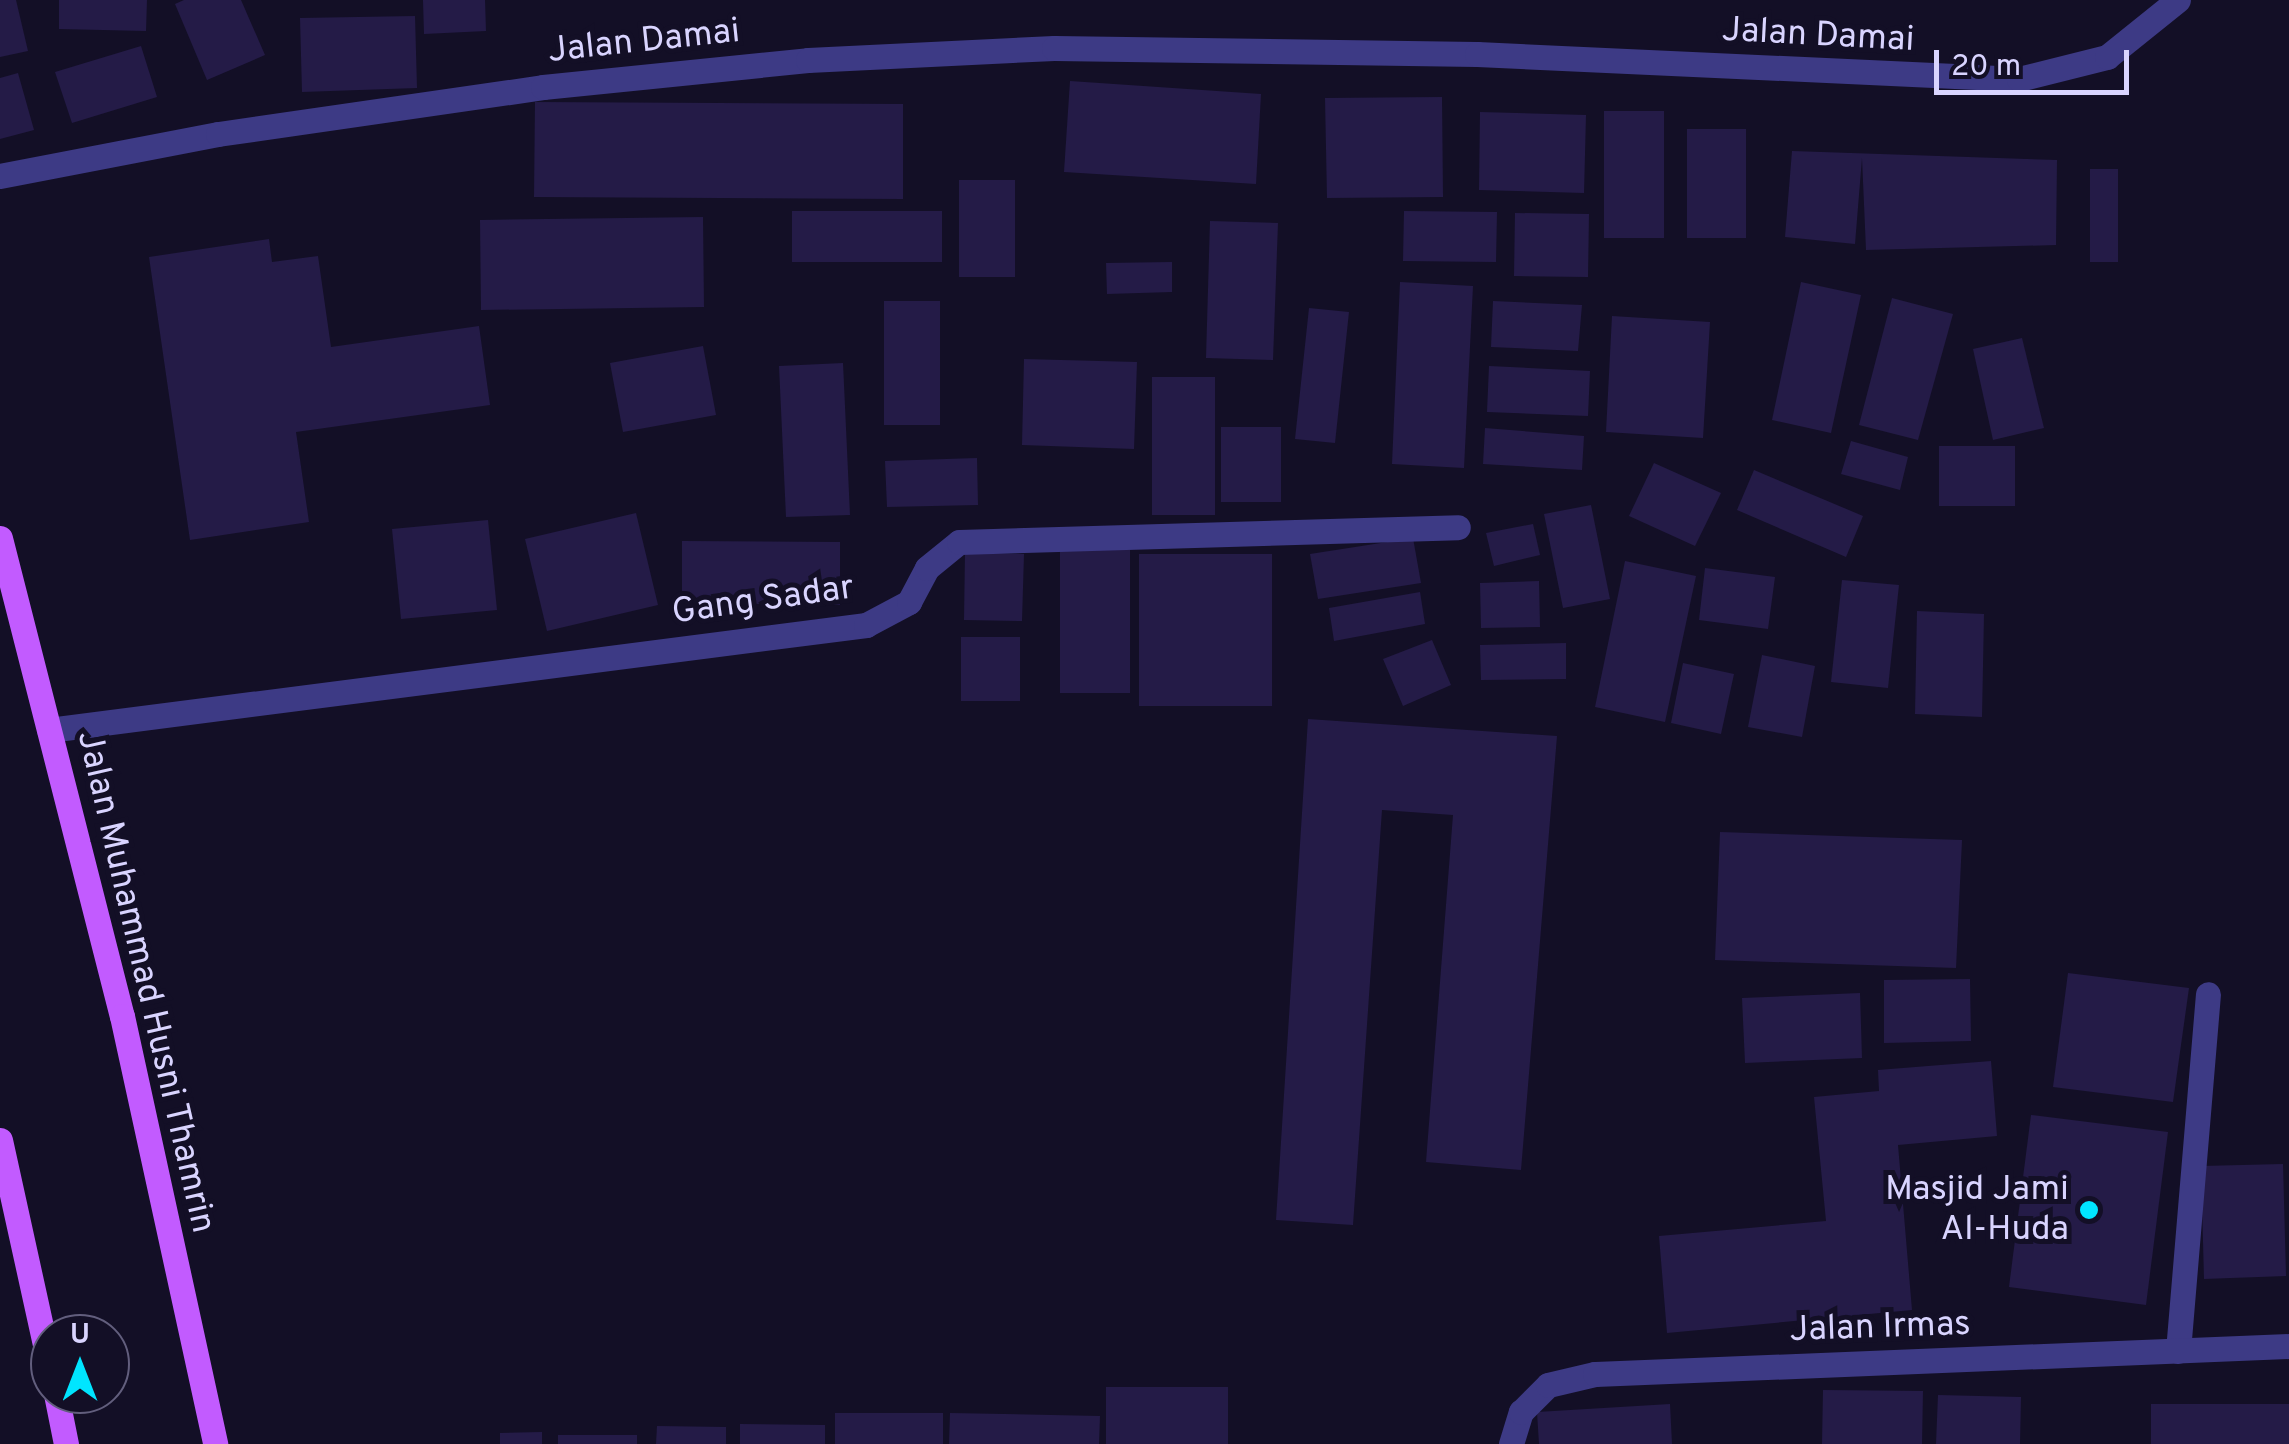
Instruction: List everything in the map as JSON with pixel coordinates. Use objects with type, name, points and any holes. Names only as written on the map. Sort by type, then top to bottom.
[{"type":"main road","name":"Jalan Muhammad Husni Thamrin","points":[[0,538],[122,1016],[215,1444]]},
{"type":"main road","points":[[0,1140],[38,1314]]},
{"type":"main road","points":[[60,1414],[66,1444]]},
{"type":"street","name":"Jalan Damai","points":[[0,176],[218,134],[543,88],[808,60],[1054,48],[1478,54],[2019,79],[2107,57],[2178,0]]},
{"type":"street","name":"Gang Sadar","points":[[49,730],[866,626],[908,602],[927,568],[958,542],[1458,527]]},
{"type":"street","points":[[2178,1351],[2208,994]]},
{"type":"street","name":"Jalan Irmas","points":[[1512,1444],[1531,1400],[1570,1377],[2289,1346]]},
{"type":"building","points":[[0,0],[16,0],[28,51],[0,57]]},
{"type":"building","points":[[59,0],[147,0],[146,31],[59,29]]},
{"type":"building","points":[[184,0],[241,0],[265,55],[207,80],[175,4]]},
{"type":"building","points":[[423,0],[485,0],[486,31],[424,34]]},
{"type":"building","points":[[415,16],[417,88],[302,92],[300,18]]},
{"type":"building","points":[[141,46],[157,97],[72,123],[55,72]]},
{"type":"building","points":[[18,73],[34,130],[0,139],[0,78]]},
{"type":"building","points":[[1070,81],[1261,94],[1256,184],[1064,172]]},
{"type":"building","points":[[1442,97],[1443,197],[1327,198],[1325,98]]},
{"type":"building","points":[[535,102],[903,104],[903,199],[534,197]]},
{"type":"building","points":[[1604,111],[1664,111],[1664,238],[1604,238]]},
{"type":"building","points":[[1480,112],[1586,115],[1584,193],[1479,190]]},
{"type":"building","points":[[1687,129],[1746,129],[1746,238],[1687,238]]},
{"type":"building","points":[[1792,151],[2057,160],[2056,245],[1866,250],[1862,158],[1855,244],[1785,237]]},
{"type":"building","points":[[2090,169],[2118,169],[2118,262],[2090,262]]},
{"type":"building","points":[[959,180],[1015,180],[1015,277],[959,277]]},
{"type":"building","points":[[792,211],[942,211],[942,262],[792,262]]},
{"type":"building","points":[[1404,211],[1497,212],[1496,262],[1403,261]]},
{"type":"building","points":[[1515,213],[1589,214],[1588,277],[1514,276]]},
{"type":"building","points":[[703,217],[704,307],[481,310],[480,220]]},
{"type":"building","points":[[1210,221],[1278,223],[1273,360],[1206,358]]},
{"type":"building","points":[[269,239],[272,262],[318,256],[331,347],[479,326],[490,405],[296,432],[309,522],[190,540],[149,257]]},
{"type":"building","points":[[1172,262],[1172,292],[1107,294],[1106,263]]},
{"type":"building","points":[[1400,282],[1473,286],[1464,468],[1392,464]]},
{"type":"building","points":[[1801,282],[1861,295],[1831,433],[1772,420]]},
{"type":"building","points":[[1892,298],[1953,314],[1918,440],[1859,425]]},
{"type":"building","points":[[884,301],[940,301],[940,425],[884,425]]},
{"type":"building","points":[[1493,301],[1582,305],[1578,351],[1491,347]]},
{"type":"building","points":[[1309,308],[1349,312],[1335,443],[1295,439]]},
{"type":"building","points":[[1612,316],[1710,322],[1703,438],[1606,432]]},
{"type":"building","points":[[2022,338],[2044,428],[1993,440],[1973,349]]},
{"type":"building","points":[[703,346],[716,415],[623,432],[610,363]]},
{"type":"building","points":[[1024,359],[1137,362],[1134,449],[1022,445]]},
{"type":"building","points":[[843,363],[850,515],[786,517],[779,366]]},
{"type":"building","points":[[1489,366],[1590,371],[1588,416],[1487,412]]},
{"type":"building","points":[[1152,377],[1215,377],[1215,515],[1152,515]]},
{"type":"building","points":[[1221,427],[1281,427],[1281,502],[1221,502]]},
{"type":"building","points":[[1485,428],[1584,436],[1582,470],[1483,464]]},
{"type":"building","points":[[1851,441],[1908,457],[1900,490],[1841,474]]},
{"type":"building","points":[[1939,446],[2015,446],[2015,506],[1939,506]]},
{"type":"building","points":[[977,458],[978,505],[887,507],[885,461]]},
{"type":"building","points":[[1654,463],[1721,493],[1695,546],[1629,516]]},
{"type":"building","points":[[1754,470],[1863,516],[1846,557],[1737,510]]},
{"type":"building","points":[[1591,505],[1610,599],[1563,608],[1544,514]]},
{"type":"building","points":[[636,513],[658,605],[547,631],[525,539]]},
{"type":"building","points":[[488,520],[497,610],[401,619],[392,529]]},
{"type":"building","points":[[1533,524],[1540,555],[1494,566],[1486,533]]},
{"type":"building","points":[[1413,538],[1421,583],[1318,599],[1310,554]]},
{"type":"building","points":[[682,541],[840,542],[840,605],[682,603]]},
{"type":"building","points":[[1060,550],[1130,550],[1130,693],[1060,693]]},
{"type":"building","points":[[965,553],[1024,554],[1022,621],[964,620]]},
{"type":"building","points":[[1139,554],[1272,554],[1272,706],[1139,706]]},
{"type":"building","points":[[1625,561],[1696,576],[1665,722],[1595,707]]},
{"type":"building","points":[[1705,568],[1775,577],[1768,629],[1699,620]]},
{"type":"building","points":[[1842,580],[1899,585],[1888,688],[1831,682]]},
{"type":"building","points":[[1539,581],[1540,627],[1481,628],[1480,583]]},
{"type":"building","points":[[1420,592],[1425,624],[1334,641],[1329,608]]},
{"type":"building","points":[[1917,611],[1984,614],[1982,717],[1915,714]]},
{"type":"building","points":[[961,637],[1020,637],[1020,701],[961,701]]},
{"type":"building","points":[[1432,640],[1451,685],[1403,706],[1383,659]]},
{"type":"building","points":[[1566,643],[1566,679],[1481,680],[1480,645]]},
{"type":"building","points":[[1762,655],[1815,666],[1802,737],[1748,727]]},
{"type":"building","points":[[1683,663],[1734,674],[1721,734],[1671,723]]},
{"type":"building","points":[[1308,719],[1557,736],[1521,1170],[1426,1162],[1453,815],[1382,810],[1353,1225],[1276,1220]]},
{"type":"building","points":[[1720,832],[1962,840],[1956,968],[1715,960]]},
{"type":"building","points":[[2068,973],[2189,988],[2173,1102],[2053,1087]]},
{"type":"building","points":[[1970,979],[1971,1041],[1884,1043],[1884,980]]},
{"type":"building","points":[[1860,993],[1862,1058],[1745,1063],[1742,998]]},
{"type":"building","points":[[1991,1061],[1997,1136],[1898,1145],[1912,1310],[1667,1333],[1659,1236],[1826,1221],[1814,1097],[1879,1091],[1878,1070]]},
{"type":"building","name":"Masjid Jami Al-Huda","points":[[2031,1115],[2168,1132],[2146,1305],[2009,1287]]},
{"type":"building","points":[[2283,1164],[2286,1276],[2204,1279],[2201,1166]]},
{"type":"building","points":[[1106,1387],[1228,1387],[1228,1444],[1106,1444]]},
{"type":"building","points":[[1823,1390],[1923,1391],[1922,1444],[1822,1444]]},
{"type":"building","points":[[1938,1395],[2021,1397],[2020,1444],[1936,1444]]},
{"type":"building","points":[[1670,1404],[1672,1444],[1539,1444],[1537,1412]]},
{"type":"building","points":[[2151,1404],[2289,1404],[2289,1444],[2151,1444]]},
{"type":"building","points":[[835,1413],[943,1413],[943,1444],[835,1444]]},
{"type":"building","points":[[950,1413],[1100,1416],[1099,1444],[949,1444]]},
{"type":"building","points":[[740,1424],[825,1425],[825,1444],[740,1444]]},
{"type":"building","points":[[657,1426],[726,1427],[726,1444],[656,1444]]},
{"type":"building","points":[[542,1432],[542,1444],[500,1444],[500,1433]]},
{"type":"building","points":[[558,1435],[637,1435],[637,1444],[558,1444]]},
{"type":"place","name":"Masjid Jami Al-Huda","points":[[2089,1210]]}]
